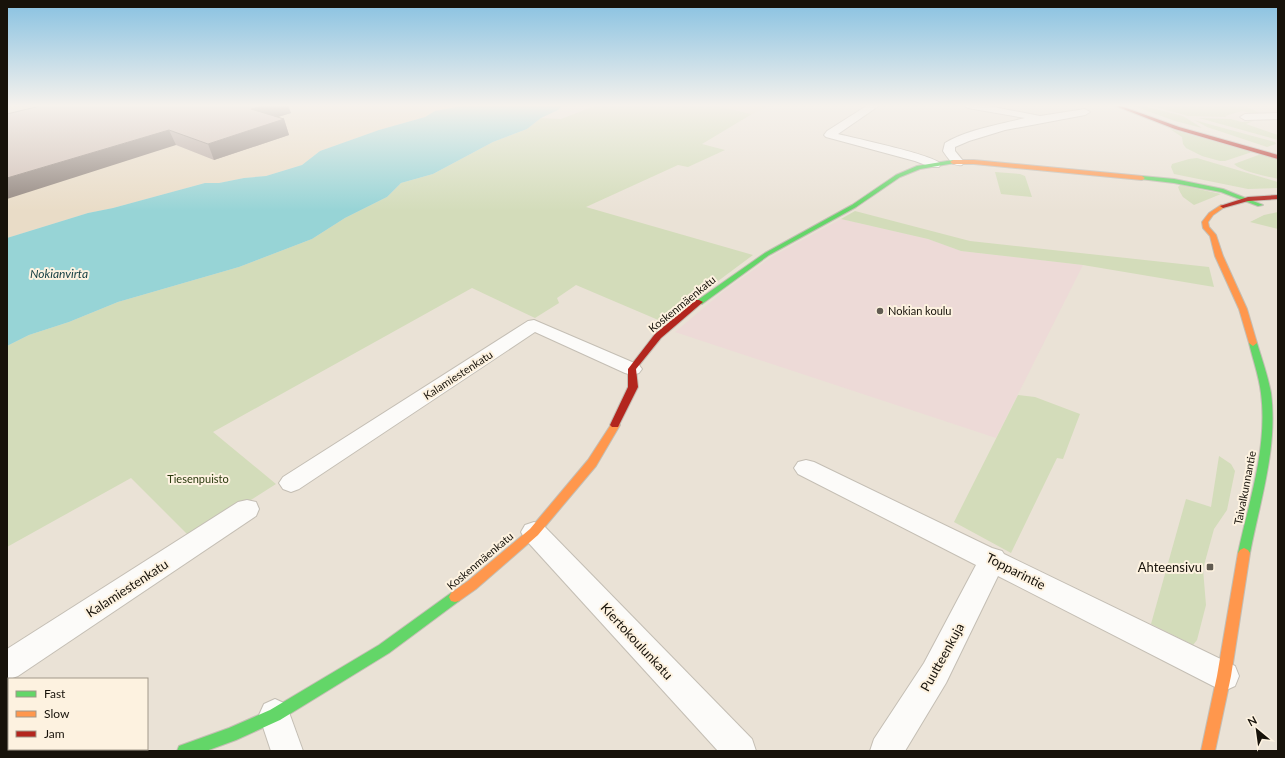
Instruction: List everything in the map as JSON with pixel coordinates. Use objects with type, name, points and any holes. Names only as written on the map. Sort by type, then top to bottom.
[{"type":"main road","points":[[1220,140],[1278,157]]},
{"type":"main road","points":[[1234,140],[1278,153]]},
{"type":"main road","name":"Koskenmäenkatu","points":[[184,751],[231,735],[275,715],[384,649],[472,585],[534,532],[592,463],[610,435],[633,387],[632,370],[658,336],[690,309],[767,254],[854,206],[907,171],[935,164],[958,162],[1001,163],[1174,181],[1211,188],[1260,205]]},
{"type":"main road","name":"Taivalkunnantie","points":[[1208,751],[1224,676],[1247,538],[1271,460],[1267,426],[1266,394],[1263,380],[1243,309],[1219,256],[1213,235],[1206,228],[1206,222],[1209,216],[1224,205],[1246,199],[1278,197]]},
{"type":"main road","points":[[1234,213],[1260,205],[1278,204]]},
{"type":"main road","points":[[1213,235],[1219,226]]},
{"type":"street","points":[[851,140],[919,158],[935,164]]},
{"type":"street","points":[[958,162],[949,151],[949,146],[962,140]]},
{"type":"street","name":"Kalamiestenkatu","points":[[291,483],[534,325],[632,370]]},
{"type":"street","name":"Topparintie","points":[[806,468],[993,559],[1224,676]]},
{"type":"street","name":"Kalamiestenkatu","points":[[7,666],[247,509]]},
{"type":"street","name":"Kiertokoulunkatu","points":[[534,532],[740,751]]},
{"type":"street","name":"Puutteenkuja","points":[[886,751],[935,673],[993,559]]},
{"type":"street","points":[[275,715],[287,751]]},
{"type":"shaded area","points":[[7,140],[350,140],[320,151],[302,165],[266,176],[244,178],[219,183],[205,183],[113,208],[88,213],[7,238]]},
{"type":"shaded area","name":"Nokian koulu","points":[[841,219],[928,239],[961,251],[1083,265],[996,438],[675,332],[725,290],[773,256]]},
{"type":"green space","name":"Tiesenpuisto","points":[[497,140],[708,140],[702,144],[725,150],[688,167],[678,165],[586,207],[753,255],[663,322],[576,285],[557,298],[559,303],[535,318],[472,288],[213,432],[276,484],[191,538],[131,478],[7,547],[7,346],[29,335],[69,322],[118,302],[239,267],[312,239],[345,218],[387,197],[401,183],[433,174]]},
{"type":"green space","points":[[1182,140],[1211,140],[1252,152],[1225,161],[1220,161],[1202,156],[1186,148]]},
{"type":"green space","points":[[1247,140],[1269,140],[1275,142],[1276,144],[1267,147]]},
{"type":"green space","points":[[1261,154],[1278,159],[1278,179],[1243,169],[1234,164]]},
{"type":"green space","points":[[1197,158],[1278,182],[1278,188],[1248,189],[1174,174],[1171,167],[1172,164]]},
{"type":"green space","points":[[995,172],[1020,174],[1025,176],[1032,197],[1001,194]]},
{"type":"green space","points":[[1180,185],[1221,194],[1194,205],[1183,197],[1178,187]]},
{"type":"green space","points":[[855,211],[970,241],[1209,267],[1214,287],[1083,265],[961,251],[928,239],[841,219]]},
{"type":"green space","points":[[1278,212],[1278,229],[1250,222],[1264,215]]},
{"type":"green space","points":[[1018,395],[1035,397],[1080,414],[1063,459],[1057,458],[1011,553],[954,522]]},
{"type":"green space","points":[[1219,456],[1231,464],[1235,471],[1227,510],[1214,529],[1203,569],[1206,605],[1197,640],[1193,645],[1151,624],[1186,499],[1211,507]]},
{"type":"water","name":"Nokianvirta","points":[[350,140],[497,140],[433,174],[401,183],[387,197],[345,218],[312,239],[239,267],[118,302],[69,322],[29,335],[7,346],[7,238],[88,213],[113,208],[205,183],[219,183],[244,178],[266,176],[302,165],[320,151]]},
{"type":"building","points":[[7,140],[134,140],[7,178]]},
{"type":"building","points":[[198,140],[219,140],[208,144]]},
{"type":"traffic: fast","points":[[699,302],[767,254],[854,206],[898,176],[919,167],[953,162]]},
{"type":"traffic: fast","points":[[1142,178],[1174,181],[1223,191],[1260,205]]},
{"type":"traffic: fast","points":[[1244,553],[1265,454],[1268,413],[1262,374],[1253,343]]},
{"type":"traffic: fast","points":[[184,751],[231,735],[275,715],[384,649],[455,597]]},
{"type":"traffic: slow","points":[[953,162],[974,162],[1142,178]]},
{"type":"traffic: slow","points":[[1223,206],[1211,214],[1205,222],[1206,228],[1213,235],[1219,256],[1243,309],[1253,343]]},
{"type":"traffic: slow","points":[[455,597],[472,585],[534,532],[592,463],[615,425]]},
{"type":"traffic: slow","points":[[1208,751],[1224,676],[1244,553]]},
{"type":"traffic: jam","points":[[1220,140],[1278,157]]},
{"type":"traffic: jam","points":[[1223,206],[1248,199],[1278,197]]},
{"type":"traffic: jam","points":[[615,425],[633,387],[632,369],[658,336],[699,302]]},
{"type":"place","name":"Nokian koulu","points":[[880,311]]},
{"type":"place","name":"Ahteensivu","points":[[1210,567]]}]
